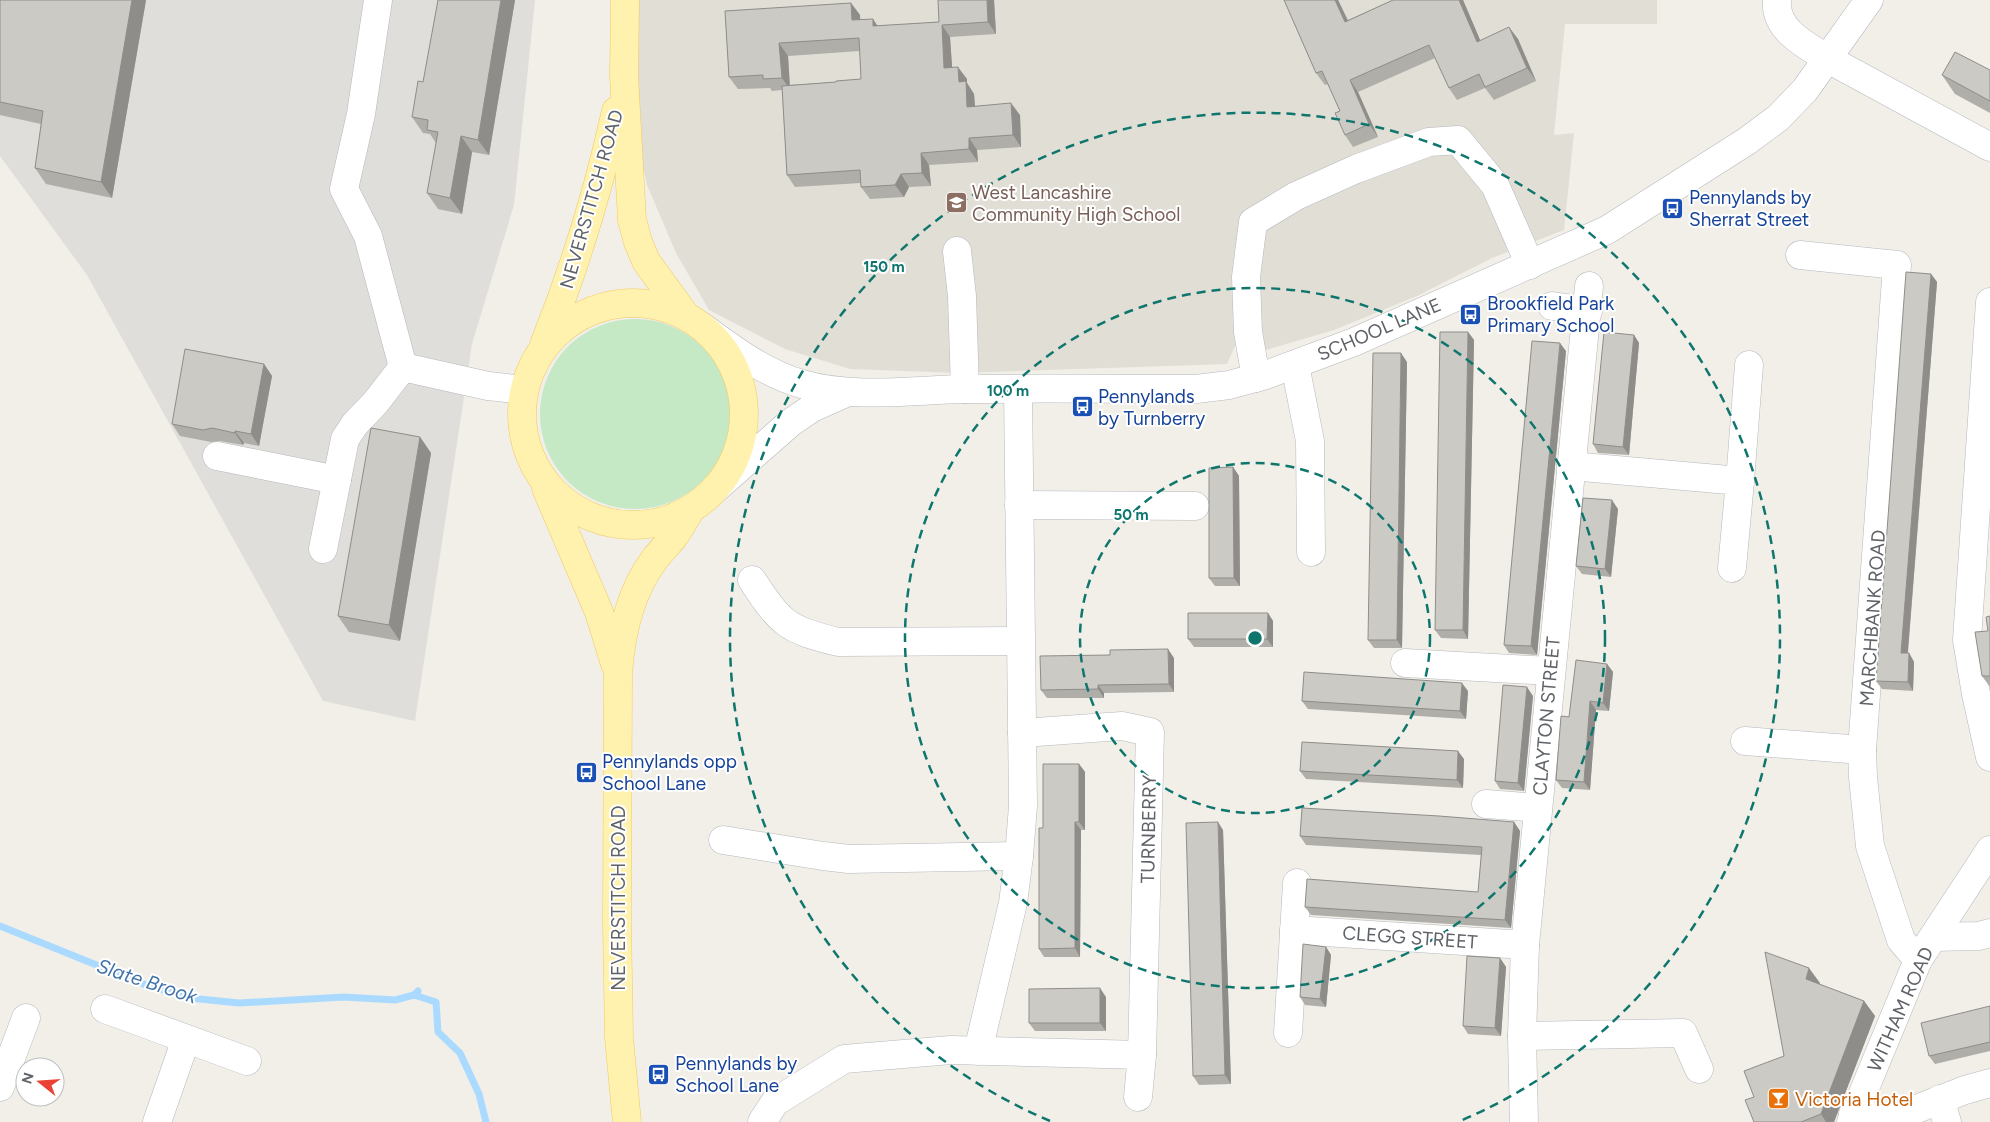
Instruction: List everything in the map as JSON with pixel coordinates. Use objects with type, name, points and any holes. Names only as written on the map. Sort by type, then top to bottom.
[{"type":"main road","name":"NEVERSTITCH ROAD","points":[[625,0],[624,76],[629,192],[632,220],[638,242],[646,261],[693,320],[726,353],[741,387],[744,424],[734,460],[714,490],[691,509],[673,538],[654,560],[641,582],[631,604],[620,647],[618,673],[617,922],[619,1038],[627,1122]]},
{"type":"main road","name":"NEVERSTITCH ROAD","points":[[542,349],[569,283],[586,232],[604,165],[624,76]]},
{"type":"main road","points":[[691,509],[660,522],[627,526],[594,519],[565,502],[542,478],[528,451],[522,421],[524,390],[531,369],[542,349],[564,326],[592,310],[623,303],[655,305],[693,320]]},
{"type":"main road","name":"NEVERSTITCH ROAD","points":[[542,478],[600,612],[618,673]]},
{"type":"street","points":[[378,0],[361,114],[344,189],[368,236],[403,367]]},
{"type":"street","points":[[1777,0],[1780,20],[1789,32],[1828,59],[1990,146]]},
{"type":"street","name":"SCHOOL LANE","points":[[693,320],[744,356],[777,375],[804,384],[848,392],[965,389],[1196,389],[1229,385],[1256,378],[1354,342],[1607,230],[1747,141],[1778,118],[1805,90],[1869,0]]},
{"type":"street","points":[[1256,378],[1248,332],[1246,277],[1253,222],[1296,196],[1356,169],[1429,142],[1458,140],[1495,185],[1530,265]]},
{"type":"street","points":[[957,251],[962,296],[965,389]]},
{"type":"street","name":"MARCHBANK ROAD","points":[[1800,255],[1897,265],[1862,750],[1870,846],[1901,940],[1918,960]]},
{"type":"street","name":"CLAYTON STREET","points":[[1524,1122],[1522,1036],[1525,945],[1550,672],[1589,298],[1552,306]]},
{"type":"street","points":[[1990,302],[1967,640],[1976,694],[1990,757]]},
{"type":"street","points":[[1295,365],[1310,441],[1311,552]]},
{"type":"street","points":[[1732,568],[1749,365]]},
{"type":"street","points":[[403,367],[488,386],[524,390]]},
{"type":"street","points":[[323,549],[346,439],[355,424],[376,402],[403,367]]},
{"type":"street","points":[[978,1051],[1013,902],[1019,856],[1022,806],[1022,733],[1018,390]]},
{"type":"street","name":"SCHOOL LANE","points":[[714,490],[790,424],[812,408],[848,392]]},
{"type":"street","points":[[217,456],[337,480]]},
{"type":"street","points":[[1571,466],[1740,480]]},
{"type":"street","points":[[1019,505],[1195,506]]},
{"type":"street","points":[[752,580],[773,612],[788,626],[810,635],[838,642],[1020,641]]},
{"type":"street","points":[[1405,663],[1550,672]]},
{"type":"street","name":"TURNBERRY","points":[[1022,733],[1122,726],[1150,732],[1142,1055],[1138,1097]]},
{"type":"street","points":[[1745,742],[1862,750]]},
{"type":"street","points":[[1486,804],[1538,808]]},
{"type":"street","points":[[723,840],[849,859],[1019,856]]},
{"type":"street","name":"WITHAM ROAD","points":[[1852,1118],[1918,960],[1990,850]]},
{"type":"street","points":[[1288,1033],[1297,883]]},
{"type":"street","name":"CLEGG STREET","points":[[1294,930],[1525,945]]},
{"type":"street","points":[[1933,937],[1990,934]]},
{"type":"street","points":[[105,1009],[247,1061]]},
{"type":"street","points":[[0,1087],[26,1018]]},
{"type":"street","points":[[1522,1036],[1683,1032],[1699,1069]]},
{"type":"street","points":[[157,1122],[186,1039]]},
{"type":"street","points":[[762,1122],[775,1102],[844,1059],[951,1050],[1142,1055]]},
{"type":"street","points":[[1852,1118],[1891,1118],[1944,1111],[1990,1082]]},
{"type":"shaded area","points":[[0,0],[535,0],[514,205],[472,344],[415,721],[323,701],[87,275],[0,156]]},
{"type":"shaded area","name":"West Lancashire Community High School","points":[[625,0],[1657,0],[1657,24],[1565,24],[1554,135],[1574,133],[1564,230],[1492,258],[1417,296],[1334,330],[1266,350],[1240,335],[1227,364],[959,373],[850,369],[785,349],[709,310],[676,253],[647,185],[624,76]]},
{"type":"green space","points":[[644,319],[672,326],[703,346],[723,377],[729,395],[729,433],[723,451],[703,482],[672,502],[654,508],[626,509],[616,508],[590,498],[574,488],[561,475],[547,451],[541,433],[540,405],[541,395],[551,369],[561,353],[574,340],[598,326],[616,320]]},
{"type":"building","points":[[0,0],[132,0],[101,182],[35,168],[43,111],[0,102]]},
{"type":"building","points":[[438,0],[501,0],[478,140],[461,136],[450,198],[427,193],[438,132],[427,130],[428,120],[412,117],[418,81],[423,82]]},
{"type":"building","points":[[938,0],[987,0],[988,22],[942,25],[944,68],[958,67],[959,82],[966,81],[967,107],[1011,103],[1013,135],[969,138],[969,149],[921,153],[922,173],[901,174],[895,185],[861,187],[860,170],[787,175],[782,86],[861,79],[859,38],[779,43],[782,78],[763,79],[763,75],[729,77],[725,11],[851,3],[852,20],[873,19],[873,26],[939,22]]},
{"type":"building","points":[[1284,0],[1335,0],[1345,22],[1393,0],[1459,0],[1477,42],[1509,27],[1527,68],[1485,87],[1479,74],[1449,88],[1429,45],[1350,80],[1369,124],[1345,135],[1335,113],[1340,111],[1322,71],[1316,73]]},
{"type":"building","points":[[1955,52],[1990,70],[1990,101],[1942,75]]},
{"type":"building","points":[[1906,272],[1931,274],[1901,653],[1909,653],[1908,682],[1876,681]]},
{"type":"building","points":[[1440,332],[1468,332],[1463,630],[1435,630]]},
{"type":"building","points":[[1604,332],[1634,335],[1623,447],[1593,444]]},
{"type":"building","points":[[1532,341],[1560,343],[1531,646],[1504,645]]},
{"type":"building","points":[[185,349],[264,364],[251,434],[212,428],[203,430],[172,424]]},
{"type":"building","points":[[1373,353],[1401,353],[1397,640],[1368,640]]},
{"type":"building","points":[[371,428],[420,437],[389,625],[338,616]]},
{"type":"building","points":[[1233,467],[1234,578],[1209,578],[1209,468]]},
{"type":"building","points":[[1583,498],[1612,500],[1605,569],[1576,566]]},
{"type":"building","points":[[1188,613],[1268,613],[1267,639],[1188,639]]},
{"type":"building","points":[[1990,616],[1990,676],[1982,676],[1975,632],[1988,631],[1986,617]]},
{"type":"building","points":[[1168,649],[1169,684],[1098,685],[1098,689],[1041,690],[1040,656],[1110,655],[1110,650]]},
{"type":"building","points":[[1576,660],[1607,664],[1603,703],[1590,701],[1584,782],[1556,780],[1561,716],[1569,717]]},
{"type":"building","points":[[1304,672],[1462,683],[1460,711],[1302,701]]},
{"type":"building","points":[[1503,685],[1527,687],[1518,783],[1495,781]]},
{"type":"building","points":[[1302,742],[1458,751],[1457,780],[1300,771]]},
{"type":"building","points":[[1043,764],[1079,764],[1079,822],[1075,822],[1075,948],[1039,949],[1039,828],[1043,828]]},
{"type":"building","points":[[1302,808],[1514,822],[1505,920],[1305,907],[1307,879],[1478,892],[1482,847],[1300,836]]},
{"type":"building","points":[[1218,822],[1225,1075],[1193,1076],[1186,823]]},
{"type":"building","points":[[1303,944],[1326,947],[1320,999],[1300,997]]},
{"type":"building","points":[[1765,952],[1809,968],[1806,979],[1864,1001],[1821,1114],[1801,1122],[1754,1122],[1745,1100],[1754,1097],[1744,1071],[1784,1056]]},
{"type":"building","points":[[1467,956],[1500,958],[1495,1028],[1463,1026]]},
{"type":"building","points":[[1100,988],[1100,1023],[1029,1023],[1029,989]]},
{"type":"building","points":[[1990,1006],[1990,1042],[1929,1056],[1921,1023]]},
{"type":"waterway","name":"Slate Brook","points":[[0,926],[146,985],[190,998],[239,1003],[344,997],[395,1000],[414,995],[418,991]]},
{"type":"waterway","points":[[414,995],[436,1002],[438,1032],[460,1053],[479,1094],[486,1122]]},
{"type":"place","name":"West Lancashire Community High School","points":[[956,203]]},
{"type":"place","name":"Pennylands by Sherrat Street","points":[[1673,208]]},
{"type":"place","name":"Brookfield Park Primary School","points":[[1471,314]]},
{"type":"place","name":"Pennylands by Turnberry","points":[[1082,407]]},
{"type":"place","name":"Pennylands opp School Lane","points":[[586,772]]},
{"type":"place","name":"Pennylands by School Lane","points":[[659,1074]]},
{"type":"place","name":"Victoria Hotel","points":[[1779,1099]]}]
